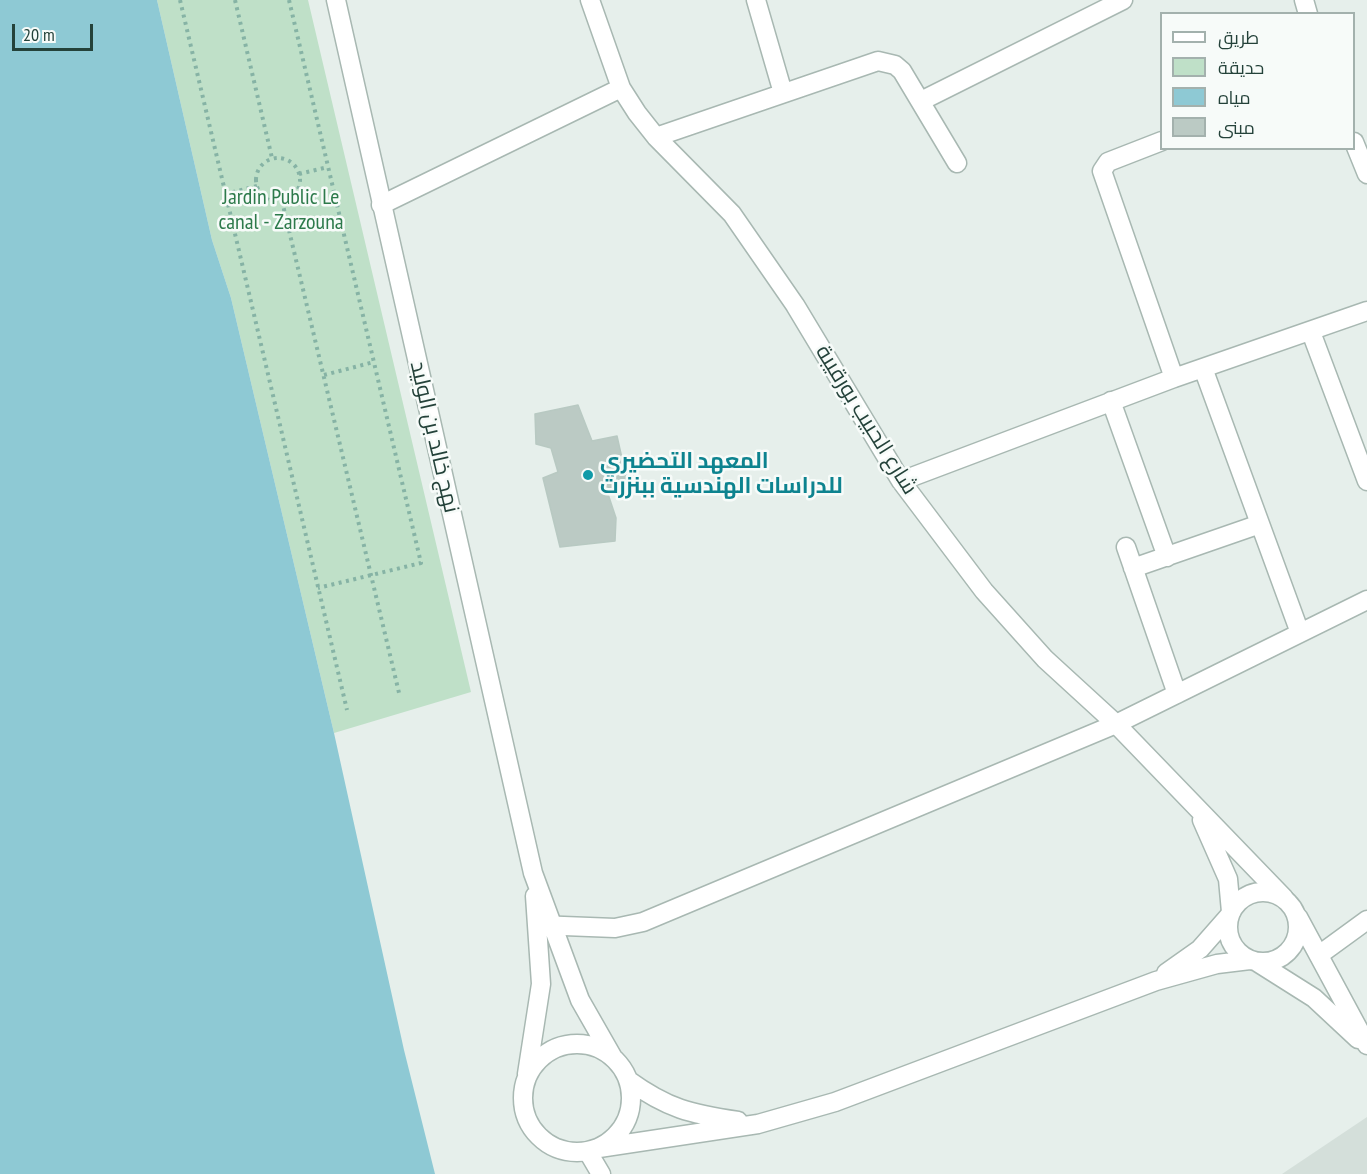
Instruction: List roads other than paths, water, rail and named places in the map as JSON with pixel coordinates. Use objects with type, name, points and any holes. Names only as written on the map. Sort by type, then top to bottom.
[{"type":"street","name":"نهج خالد بن الوليد","points":[[336,0],[544,925],[579,1000],[612,1056]]},
{"type":"street","name":"شارع الحبيب بورقيبة","points":[[590,0],[621,88],[656,137],[732,214],[795,305],[901,481],[984,591],[1045,659],[1116,724],[1284,898]]},
{"type":"street","points":[[756,0],[783,93]]},
{"type":"street","points":[[921,101],[1123,0]]},
{"type":"street","points":[[656,137],[878,61],[895,65],[902,71],[957,163]]},
{"type":"street","points":[[381,205],[621,88]]},
{"type":"street","points":[[1160,141],[1108,162],[1102,171],[1174,378]]},
{"type":"street","points":[[1355,147],[1367,174]]},
{"type":"street","points":[[901,481],[1174,378],[1367,311]]},
{"type":"street","points":[[1311,332],[1367,481]]},
{"type":"street","points":[[1203,368],[1300,633]]},
{"type":"street","points":[[1112,401],[1167,557]]},
{"type":"street","points":[[1133,568],[1260,524]]},
{"type":"street","points":[[1126,547],[1177,694]]},
{"type":"street","points":[[544,925],[615,928],[643,922],[1116,724],[1367,600]]},
{"type":"street","name":"شارع الحبيب بورقيبة","points":[[1194,804],[1228,879],[1230,914]]},
{"type":"street","points":[[1156,981],[1200,949],[1245,896],[1264,891],[1284,898],[1296,914],[1367,1046]]},
{"type":"street","points":[[1230,914],[1229,938],[1233,947],[1314,998],[1367,1046]]},
{"type":"street","points":[[593,1150],[613,1139],[623,1127],[630,1112],[632,1095],[628,1080],[612,1056],[597,1047],[580,1043],[563,1045],[541,1058],[526,1079],[522,1096],[524,1112],[536,1133],[556,1148],[572,1152],[593,1150],[758,1124],[836,1102],[1156,981],[1217,964],[1281,958],[1291,949],[1297,939],[1296,914]]},
{"type":"street","points":[[1318,955],[1367,920]]},
{"type":"street","name":"نهج خالد بن الوليد","points":[[526,1079],[541,984],[544,925]]},
{"type":"street","points":[[628,1080],[655,1099],[676,1109],[758,1124]]},
{"type":"street","points":[[593,1150],[601,1174]]},
{"type":"water","points":[[0,0],[157,0],[212,240],[231,298],[334,733],[404,1050],[435,1174],[0,1174]]},
{"type":"place","name":"المعهد التحضيري للدراسات الهندسية ببنزرت","points":[[588,475]]},
{"type":"park label","name":"Jardin Public Le canal - Zarzouna","points":[[281,210]]}]
